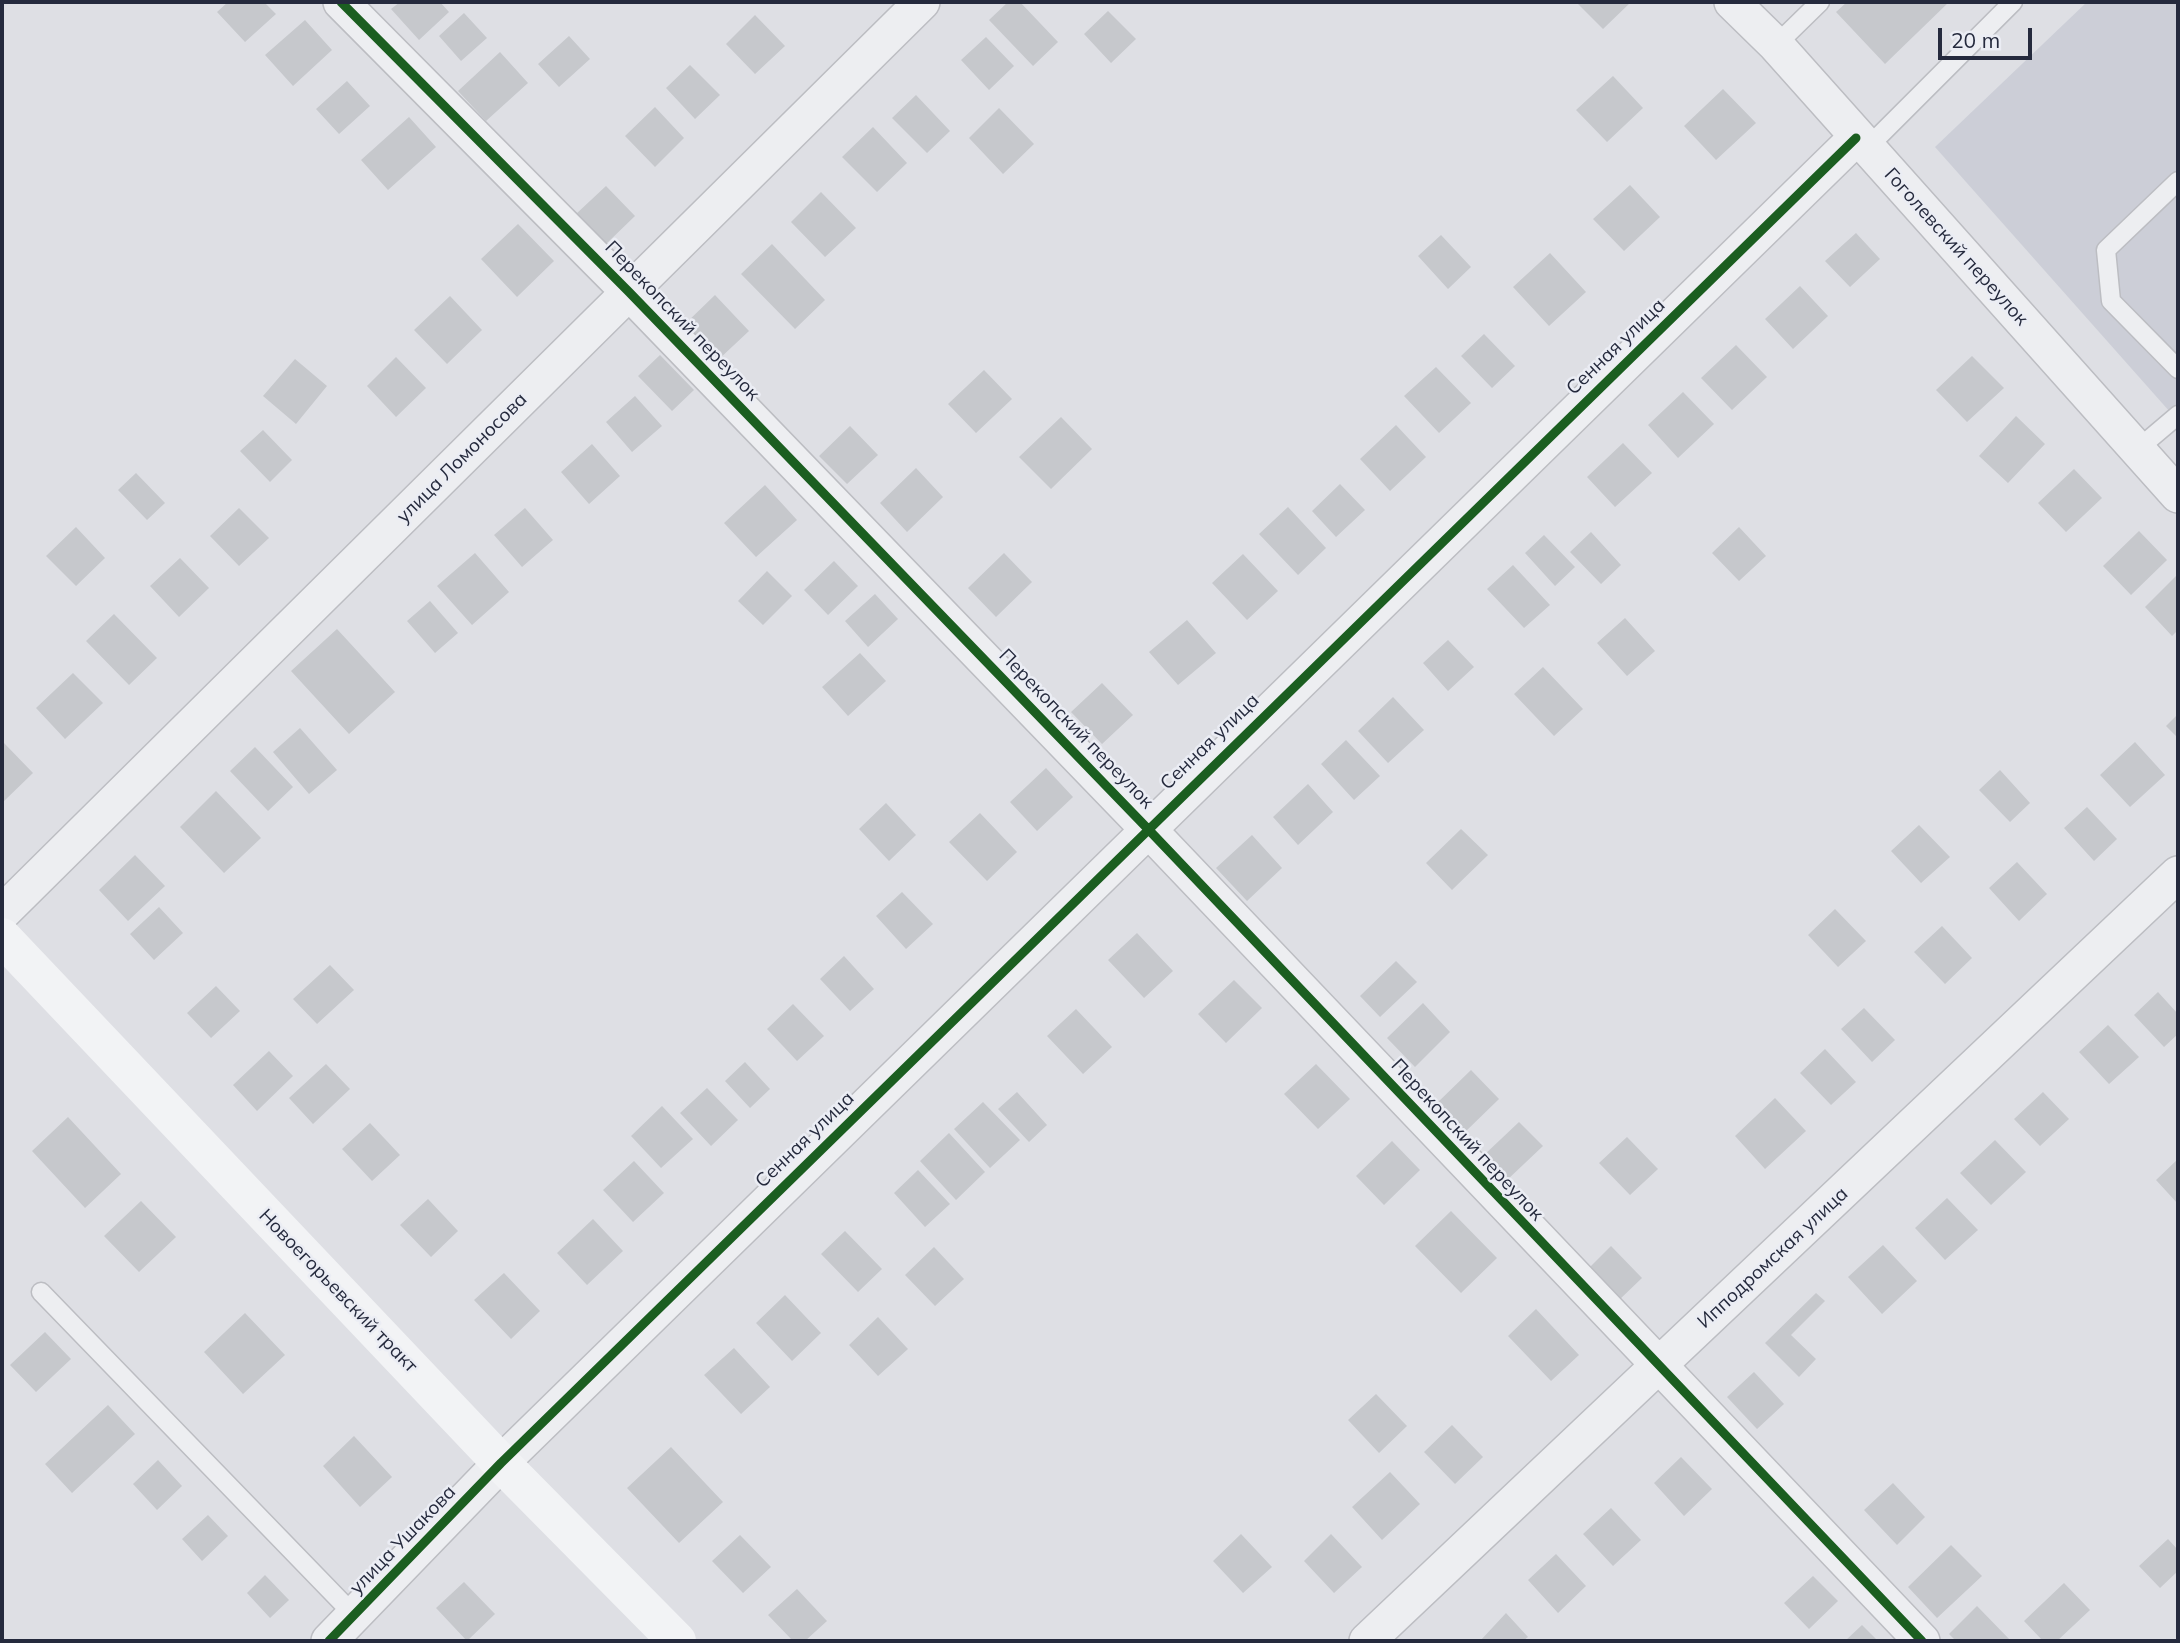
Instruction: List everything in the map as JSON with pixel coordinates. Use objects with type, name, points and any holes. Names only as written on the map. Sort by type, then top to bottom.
[{"type":"main road","name":"Новоегорьевский тракт","points":[[2,937],[502,1463],[677,1641]]},
{"type":"street","name":"Перекопский переулок","points":[[341,2],[629,292],[1147,828],[1657,1367],[1922,1641]]},
{"type":"street","name":"улица Ломоносова","points":[[2,914],[922,2]]},
{"type":"street","name":"Гоголевский переулок","points":[[1732,2],[1776,45],[1861,143],[2140,448],[2178,495]]},
{"type":"street","name":"Сенная улица","points":[[502,1463],[1147,828],[1861,143]]},
{"type":"street","name":"Ипподромская улица","points":[[1367,1641],[2178,874]]},
{"type":"street","name":"улица Ушакова","points":[[328,1641],[502,1463]]},
{"type":"lane","points":[[1776,45],[1820,2]]},
{"type":"lane","points":[[1861,143],[2013,2]]},
{"type":"lane","points":[[2178,181],[2106,250],[2111,301],[2178,369]]},
{"type":"lane","points":[[2140,448],[2178,415]]},
{"type":"lane","points":[[41,1292],[355,1615]]},
{"type":"shaded area","points":[[2087,2],[2178,2],[2178,421],[1935,147]]},
{"type":"building","points":[[228,2],[264,2],[276,14],[245,42],[217,12]]},
{"type":"building","points":[[400,2],[440,2],[449,12],[419,40],[391,9]]},
{"type":"building","points":[[1008,2],[1020,2],[1058,42],[1033,66],[989,20]]},
{"type":"building","points":[[1576,2],[1631,2],[1603,29]]},
{"type":"building","points":[[1847,2],[1949,2],[1885,64],[1836,12]]},
{"type":"building","points":[[1108,11],[1136,39],[1111,63],[1084,34]]},
{"type":"building","points":[[464,13],[487,38],[461,61],[439,36]]},
{"type":"building","points":[[755,15],[785,46],[755,74],[726,44]]},
{"type":"building","points":[[305,20],[332,50],[293,86],[265,55]]},
{"type":"building","points":[[569,36],[590,59],[559,87],[538,64]]},
{"type":"building","points":[[986,37],[1014,66],[989,90],[961,60]]},
{"type":"building","points":[[500,52],[528,83],[486,121],[458,91]]},
{"type":"building","points":[[690,65],[720,95],[695,119],[666,88]]},
{"type":"building","points":[[1613,76],[1643,108],[1607,142],[1576,110]]},
{"type":"building","points":[[347,81],[370,106],[339,134],[316,109]]},
{"type":"building","points":[[1723,89],[1756,123],[1716,160],[1684,126]]},
{"type":"building","points":[[916,95],[950,131],[927,153],[892,118]]},
{"type":"building","points":[[655,107],[684,138],[655,167],[625,136]]},
{"type":"building","points":[[999,108],[1034,144],[1003,174],[969,138]]},
{"type":"building","points":[[409,117],[436,147],[388,190],[361,160]]},
{"type":"building","points":[[873,127],[907,163],[877,192],[842,157]]},
{"type":"building","points":[[1630,185],[1660,217],[1624,251],[1593,219]]},
{"type":"building","points":[[606,186],[635,216],[605,245],[576,214]]},
{"type":"building","points":[[821,192],[856,228],[825,257],[791,222]]},
{"type":"building","points":[[518,224],[554,261],[517,297],[481,259]]},
{"type":"building","points":[[1856,233],[1880,259],[1850,287],[1825,261]]},
{"type":"building","points":[[1441,235],[1471,267],[1448,289],[1418,256]]},
{"type":"building","points":[[772,244],[825,300],[795,329],[741,274]]},
{"type":"building","points":[[1550,253],[1586,292],[1549,326],[1513,287]]},
{"type":"building","points":[[1800,286],[1828,316],[1793,349],[1765,319]]},
{"type":"building","points":[[715,295],[749,331],[718,360],[684,325]]},
{"type":"building","points":[[450,296],[482,330],[447,364],[414,330]]},
{"type":"building","points":[[1484,334],[1515,366],[1492,388],[1461,356]]},
{"type":"building","points":[[1736,345],[1767,377],[1732,410],[1701,378]]},
{"type":"building","points":[[660,355],[694,390],[672,411],[638,376]]},
{"type":"building","points":[[1972,356],[2004,388],[1967,422],[1936,390]]},
{"type":"building","points":[[396,357],[426,388],[396,417],[367,386]]},
{"type":"building","points":[[295,359],[327,386],[296,424],[263,396]]},
{"type":"building","points":[[1436,367],[1471,403],[1439,433],[1404,396]]},
{"type":"building","points":[[984,370],[1012,399],[976,433],[948,404]]},
{"type":"building","points":[[1683,392],[1714,424],[1678,458],[1648,425]]},
{"type":"building","points":[[635,396],[662,426],[632,452],[606,422]]},
{"type":"building","points":[[2016,416],[2045,444],[2008,483],[1979,456]]},
{"type":"building","points":[[1061,417],[1092,449],[1051,489],[1019,457]]},
{"type":"building","points":[[1396,425],[1426,457],[1390,491],[1360,459]]},
{"type":"building","points":[[850,426],[878,455],[847,484],[819,456]]},
{"type":"building","points":[[263,430],[292,460],[270,482],[240,451]]},
{"type":"building","points":[[1623,443],[1652,473],[1615,507],[1587,477]]},
{"type":"building","points":[[592,444],[620,476],[589,504],[561,472]]},
{"type":"building","points":[[916,468],[943,497],[907,532],[880,503]]},
{"type":"building","points":[[2074,469],[2102,498],[2066,532],[2038,503]]},
{"type":"building","points":[[136,473],[165,503],[147,520],[118,490]]},
{"type":"building","points":[[1340,484],[1365,510],[1336,537],[1312,511]]},
{"type":"building","points":[[765,485],[797,520],[756,557],[724,523]]},
{"type":"building","points":[[1288,507],[1326,548],[1298,575],[1259,534]]},
{"type":"building","points":[[239,508],[269,538],[239,566],[210,536]]},
{"type":"building","points":[[525,508],[553,540],[522,567],[494,535]]},
{"type":"building","points":[[76,527],[105,558],[76,586],[46,556]]},
{"type":"building","points":[[1739,527],[1766,556],[1739,581],[1712,553]]},
{"type":"building","points":[[2139,531],[2167,560],[2131,595],[2103,566]]},
{"type":"building","points":[[1591,532],[1621,565],[1601,584],[1570,552]]},
{"type":"building","points":[[1544,535],[1575,567],[1555,586],[1525,553]]},
{"type":"building","points":[[475,553],[509,592],[472,625],[437,586]]},
{"type":"building","points":[[1004,553],[1032,582],[996,617],[968,588]]},
{"type":"building","points":[[1243,554],[1278,591],[1247,620],[1212,583]]},
{"type":"building","points":[[180,558],[209,588],[179,617],[150,586]]},
{"type":"building","points":[[834,561],[858,586],[828,615],[804,590]]},
{"type":"building","points":[[1513,565],[1550,605],[1524,628],[1487,589]]},
{"type":"building","points":[[767,571],[792,596],[763,625],[738,601]]},
{"type":"building","points":[[2178,574],[2178,630],[2172,636],[2145,607]]},
{"type":"building","points":[[875,594],[898,619],[868,647],[845,621]]},
{"type":"building","points":[[430,601],[458,633],[435,653],[407,621]]},
{"type":"building","points":[[114,614],[157,658],[129,685],[86,641]]},
{"type":"building","points":[[1625,618],[1655,651],[1627,676],[1597,643]]},
{"type":"building","points":[[1187,620],[1216,653],[1178,685],[1149,652]]},
{"type":"building","points":[[337,629],[395,692],[349,734],[291,671]]},
{"type":"building","points":[[1448,640],[1474,667],[1448,691],[1423,663]]},
{"type":"building","points":[[860,653],[886,681],[848,716],[822,687]]},
{"type":"building","points":[[1543,667],[1583,709],[1554,736],[1514,694]]},
{"type":"building","points":[[73,673],[103,703],[65,739],[36,708]]},
{"type":"building","points":[[1102,683],[1133,715],[1102,744],[1071,712]]},
{"type":"building","points":[[1393,697],[1424,730],[1388,763],[1358,731]]},
{"type":"building","points":[[2178,714],[2178,738],[2166,726]]},
{"type":"building","points":[[300,728],[337,770],[309,794],[273,752]]},
{"type":"building","points":[[1346,740],[1380,776],[1354,800],[1321,764]]},
{"type":"building","points":[[2135,742],[2165,775],[2130,807],[2100,775]]},
{"type":"building","points":[[2,744],[33,773],[2,803]]},
{"type":"building","points":[[255,747],[293,787],[268,811],[230,771]]},
{"type":"building","points":[[1046,768],[1073,797],[1037,831],[1010,802]]},
{"type":"building","points":[[2000,770],[2030,803],[2010,822],[1979,790]]},
{"type":"building","points":[[1308,784],[1333,812],[1298,845],[1273,817]]},
{"type":"building","points":[[216,791],[261,838],[224,873],[180,827]]},
{"type":"building","points":[[886,803],[916,835],[889,861],[859,829]]},
{"type":"building","points":[[2087,807],[2117,839],[2094,861],[2064,828]]},
{"type":"building","points":[[980,813],[1017,852],[987,881],[949,842]]},
{"type":"building","points":[[1919,825],[1950,857],[1921,883],[1891,851]]},
{"type":"building","points":[[1461,829],[1488,855],[1452,890],[1426,863]]},
{"type":"building","points":[[1252,835],[1282,868],[1247,901],[1216,868]]},
{"type":"building","points":[[135,855],[165,886],[128,921],[99,890]]},
{"type":"building","points":[[2017,862],[2047,894],[2019,921],[1989,888]]},
{"type":"building","points":[[902,892],[933,924],[906,949],[876,916]]},
{"type":"building","points":[[159,907],[183,933],[154,960],[130,934]]},
{"type":"building","points":[[1835,909],[1866,941],[1838,967],[1808,935]]},
{"type":"building","points":[[1942,926],[1972,958],[1945,984],[1914,952]]},
{"type":"building","points":[[1137,933],[1173,971],[1144,998],[1108,960]]},
{"type":"building","points":[[844,956],[874,989],[850,1011],[820,979]]},
{"type":"building","points":[[1396,961],[1417,982],[1380,1017],[1360,996]]},
{"type":"building","points":[[330,965],[354,990],[317,1024],[293,999]]},
{"type":"building","points":[[1234,980],[1262,1008],[1226,1043],[1198,1014]]},
{"type":"building","points":[[216,986],[240,1011],[211,1038],[187,1013]]},
{"type":"building","points":[[2158,992],[2178,1014],[2178,1034],[2164,1047],[2134,1015]]},
{"type":"building","points":[[1423,1003],[1450,1032],[1415,1067],[1387,1038]]},
{"type":"building","points":[[793,1004],[824,1036],[797,1061],[767,1029]]},
{"type":"building","points":[[1864,1008],[1895,1040],[1872,1062],[1841,1029]]},
{"type":"building","points":[[1076,1009],[1112,1047],[1083,1074],[1047,1036]]},
{"type":"building","points":[[2108,1025],[2139,1057],[2109,1084],[2079,1052]]},
{"type":"building","points":[[1825,1049],[1856,1082],[1831,1105],[1800,1073]]},
{"type":"building","points":[[269,1051],[293,1076],[257,1111],[233,1085]]},
{"type":"building","points":[[745,1062],[770,1089],[750,1108],[725,1081]]},
{"type":"building","points":[[326,1064],[350,1089],[313,1124],[289,1098]]},
{"type":"building","points":[[1316,1064],[1350,1099],[1318,1129],[1284,1094]]},
{"type":"building","points":[[1471,1070],[1499,1099],[1463,1134],[1435,1105]]},
{"type":"building","points":[[707,1088],[738,1120],[711,1146],[680,1113]]},
{"type":"building","points":[[1017,1092],[1047,1125],[1029,1142],[998,1109]]},
{"type":"building","points":[[2043,1092],[2069,1119],[2040,1146],[2014,1119]]},
{"type":"building","points":[[1775,1098],[1806,1131],[1765,1169],[1735,1136]]},
{"type":"building","points":[[983,1102],[1020,1140],[990,1168],[954,1129]]},
{"type":"building","points":[[662,1106],[693,1139],[661,1168],[631,1136]]},
{"type":"building","points":[[68,1117],[121,1174],[85,1208],[32,1151]]},
{"type":"building","points":[[1519,1122],[1543,1146],[1506,1181],[1483,1156]]},
{"type":"building","points":[[370,1123],[400,1155],[372,1181],[342,1149]]},
{"type":"building","points":[[949,1133],[985,1172],[956,1200],[920,1161]]},
{"type":"building","points":[[1627,1137],[1658,1169],[1630,1195],[1599,1163]]},
{"type":"building","points":[[1995,1140],[2026,1172],[1991,1205],[1960,1173]]},
{"type":"building","points":[[1392,1141],[1420,1170],[1384,1205],[1356,1176]]},
{"type":"building","points":[[2178,1159],[2178,1204],[2156,1180]]},
{"type":"building","points":[[634,1161],[664,1193],[633,1222],[603,1190]]},
{"type":"building","points":[[918,1170],[950,1204],[925,1227],[894,1193]]},
{"type":"building","points":[[1947,1198],[1978,1230],[1945,1260],[1915,1228]]},
{"type":"building","points":[[428,1199],[458,1231],[431,1257],[400,1225]]},
{"type":"building","points":[[141,1201],[176,1237],[139,1272],[104,1236]]},
{"type":"building","points":[[1451,1211],[1497,1258],[1461,1293],[1415,1246]]},
{"type":"building","points":[[593,1219],[623,1251],[587,1285],[557,1253]]},
{"type":"building","points":[[845,1231],[882,1269],[858,1292],[821,1254]]},
{"type":"building","points":[[1883,1245],[1917,1281],[1882,1314],[1848,1277]]},
{"type":"building","points":[[1611,1246],[1642,1278],[1618,1301],[1588,1269]]},
{"type":"building","points":[[934,1247],[964,1279],[935,1306],[905,1275]]},
{"type":"building","points":[[504,1273],[540,1311],[511,1339],[474,1300]]},
{"type":"building","points":[[1816,1293],[1825,1301],[1791,1335],[1816,1359],[1799,1377],[1765,1343]]},
{"type":"building","points":[[785,1295],[821,1333],[792,1361],[756,1323]]},
{"type":"building","points":[[1536,1309],[1579,1355],[1551,1381],[1508,1336]]},
{"type":"building","points":[[245,1313],[285,1355],[243,1394],[204,1352]]},
{"type":"building","points":[[878,1317],[908,1349],[878,1376],[849,1345]]},
{"type":"building","points":[[45,1332],[71,1359],[36,1392],[10,1365]]},
{"type":"building","points":[[734,1348],[770,1387],[741,1414],[704,1375]]},
{"type":"building","points":[[1754,1372],[1784,1404],[1757,1429],[1727,1397]]},
{"type":"building","points":[[1376,1394],[1407,1426],[1379,1453],[1348,1420]]},
{"type":"building","points":[[108,1405],[135,1434],[72,1493],[45,1464]]},
{"type":"building","points":[[1452,1425],[1483,1457],[1455,1484],[1424,1452]]},
{"type":"building","points":[[354,1436],[392,1477],[360,1507],[323,1466]]},
{"type":"building","points":[[671,1447],[723,1502],[679,1543],[627,1488]]},
{"type":"building","points":[[1681,1457],[1712,1489],[1684,1516],[1654,1483]]},
{"type":"building","points":[[158,1460],[182,1486],[157,1510],[133,1484]]},
{"type":"building","points":[[1390,1472],[1420,1504],[1382,1540],[1352,1507]]},
{"type":"building","points":[[1893,1483],[1925,1517],[1897,1545],[1864,1510]]},
{"type":"building","points":[[1611,1508],[1641,1540],[1613,1566],[1583,1534]]},
{"type":"building","points":[[208,1515],[228,1536],[202,1561],[182,1539]]},
{"type":"building","points":[[1241,1534],[1272,1567],[1243,1593],[1213,1561]]},
{"type":"building","points":[[1331,1534],[1362,1567],[1334,1593],[1304,1561]]},
{"type":"building","points":[[740,1535],[771,1567],[743,1593],[712,1561]]},
{"type":"building","points":[[2168,1539],[2178,1550],[2178,1571],[2160,1588],[2139,1566]]},
{"type":"building","points":[[1951,1545],[1982,1576],[1937,1618],[1908,1587]]},
{"type":"building","points":[[1556,1554],[1586,1586],[1558,1613],[1528,1580]]},
{"type":"building","points":[[265,1575],[289,1600],[270,1618],[247,1593]]},
{"type":"building","points":[[1813,1576],[1838,1601],[1809,1629],[1784,1603]]},
{"type":"building","points":[[464,1582],[495,1614],[467,1641],[436,1608]]},
{"type":"building","points":[[2064,1583],[2090,1610],[2057,1641],[2043,1641],[2024,1621]]},
{"type":"building","points":[[797,1589],[827,1621],[805,1641],[793,1641],[768,1615]]},
{"type":"building","points":[[1977,1606],[2011,1641],[1956,1641],[1949,1634]]},
{"type":"building","points":[[1506,1613],[1528,1637],[1523,1641],[1480,1641]]},
{"type":"building","points":[[1862,1625],[1878,1641],[1845,1641]]},
{"type":"cycle path","points":[[341,2],[629,292],[1147,828],[1922,1641]]},
{"type":"cycle path","points":[[329,1641],[501,1463],[1856,138]]}]
